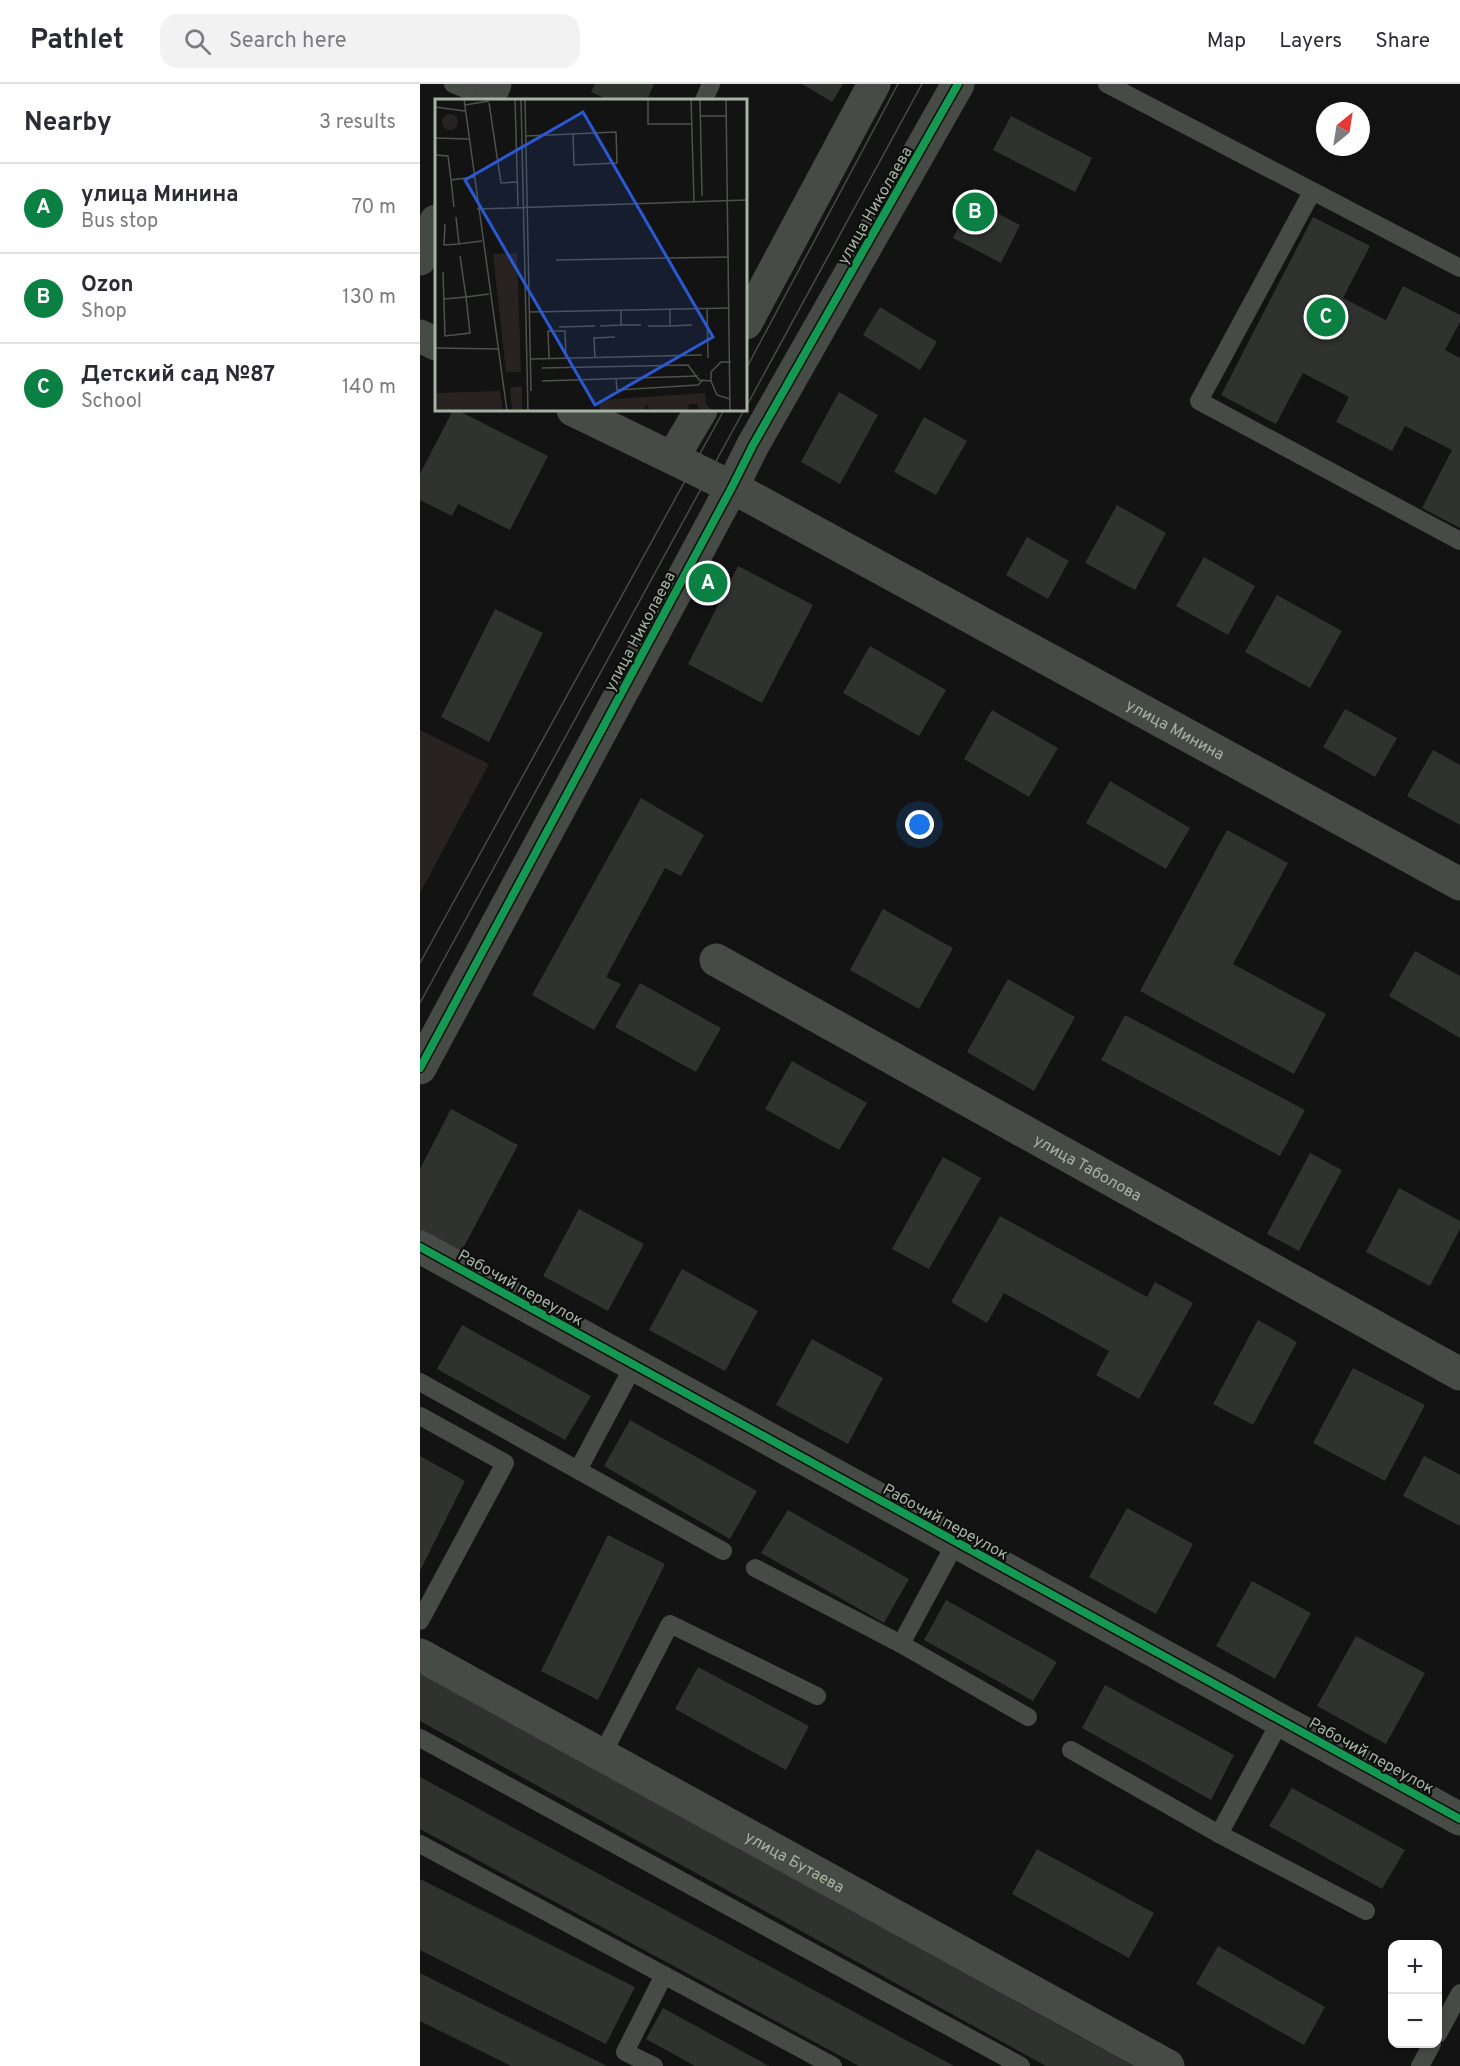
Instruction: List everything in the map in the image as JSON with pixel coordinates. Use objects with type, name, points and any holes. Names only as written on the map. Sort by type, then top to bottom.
[{"type":"main road","points":[[420,259],[435,222]]},
{"type":"street","points":[[749,306],[874,84]]},
{"type":"street","name":"улица Николаева","points":[[420,1068],[753,445],[958,84]]},
{"type":"street","points":[[420,336],[435,344]]},
{"type":"street","name":"улица Минина","points":[[575,411],[732,487],[1460,884]]},
{"type":"street","points":[[673,457],[699,411]]},
{"type":"street","name":"улица Таболова","points":[[716,960],[1460,1374]]},
{"type":"street","name":"Рабочий переулок","points":[[420,1247],[1460,1819]]},
{"type":"street","name":"улица Бутаева","points":[[420,1655],[1168,2066]]},
{"type":"lane","points":[[453,84],[491,94]]},
{"type":"lane","points":[[704,99],[711,84]]},
{"type":"lane","points":[[1107,84],[1460,268]]},
{"type":"lane","points":[[1312,192],[1199,401],[1460,541]]},
{"type":"lane","points":[[578,1470],[634,1365]]},
{"type":"lane","points":[[420,1382],[723,1551]]},
{"type":"lane","points":[[420,1416],[505,1463],[420,1621]]},
{"type":"lane","points":[[900,1644],[956,1542]]},
{"type":"lane","points":[[755,1568],[900,1644],[1028,1717]]},
{"type":"lane","points":[[602,1755],[670,1624],[817,1696]]},
{"type":"lane","points":[[1219,1834],[1281,1720]]},
{"type":"lane","points":[[420,1738],[1021,2066]]},
{"type":"lane","points":[[1071,1750],[1219,1834],[1366,1911]]},
{"type":"lane","points":[[420,1844],[833,2066]]},
{"type":"lane","points":[[654,2066],[625,2052],[664,1975]]},
{"type":"lane","points":[[1442,2025],[1460,1993]]},
{"type":"lane","points":[[1420,2066],[1429,2048]]},
{"type":"shaded area","points":[[420,730],[489,764],[420,893]]},
{"type":"building","points":[[595,84],[654,84],[647,99],[607,99],[591,92]]},
{"type":"building","points":[[802,84],[843,84],[832,102]]},
{"type":"building","points":[[1011,116],[1092,158],[1075,192],[993,150]]},
{"type":"building","points":[[972,200],[1020,225],[1001,263],[953,238]]},
{"type":"building","points":[[1313,217],[1370,246],[1343,298],[1386,320],[1403,286],[1460,315],[1460,322],[1445,350],[1460,358],[1460,528],[1422,508],[1452,450],[1405,426],[1392,451],[1336,422],[1349,397],[1303,373],[1276,424],[1221,395]]},
{"type":"building","points":[[880,307],[937,342],[920,370],[863,335]]},
{"type":"building","points":[[839,392],[878,415],[840,484],[801,462]]},
{"type":"building","points":[[452,411],[459,411],[548,456],[510,530],[458,504],[452,516],[420,500],[420,474]]},
{"type":"building","points":[[924,417],[967,441],[936,495],[894,472]]},
{"type":"building","points":[[1117,505],[1166,533],[1135,590],[1085,563]]},
{"type":"building","points":[[1027,537],[1069,561],[1048,599],[1006,575]]},
{"type":"building","points":[[1204,557],[1255,586],[1228,635],[1176,606]]},
{"type":"building","points":[[738,566],[813,605],[762,703],[688,664]]},
{"type":"building","points":[[1277,595],[1342,631],[1310,688],[1245,652]]},
{"type":"building","points":[[495,609],[543,633],[489,742],[441,717]]},
{"type":"building","points":[[870,646],[946,690],[919,736],[843,693]]},
{"type":"building","points":[[1345,709],[1397,738],[1375,777],[1323,747]]},
{"type":"building","points":[[992,710],[1058,748],[1029,797],[964,759]]},
{"type":"building","points":[[1433,750],[1460,765],[1460,825],[1407,796]]},
{"type":"building","points":[[1110,781],[1190,828],[1166,869],[1086,823]]},
{"type":"building","points":[[641,798],[704,835],[681,876],[665,868],[606,977],[621,984],[594,1030],[532,995]]},
{"type":"building","points":[[1227,830],[1288,863],[1233,964],[1326,1014],[1294,1074],[1140,991]]},
{"type":"building","points":[[883,909],[953,948],[919,1009],[850,970]]},
{"type":"building","points":[[1415,951],[1460,976],[1460,1038],[1389,996]]},
{"type":"building","points":[[1008,979],[1075,1017],[1034,1091],[967,1052]]},
{"type":"building","points":[[640,983],[721,1028],[696,1072],[615,1027]]},
{"type":"building","points":[[1125,1015],[1305,1110],[1280,1156],[1101,1060]]},
{"type":"building","points":[[792,1061],[867,1103],[839,1150],[765,1109]]},
{"type":"building","points":[[451,1109],[518,1145],[460,1254],[420,1233],[420,1169]]},
{"type":"building","points":[[1310,1153],[1342,1170],[1299,1251],[1267,1234]]},
{"type":"building","points":[[943,1157],[981,1178],[929,1269],[892,1249]]},
{"type":"building","points":[[1399,1188],[1460,1221],[1460,1229],[1430,1286],[1366,1252]]},
{"type":"building","points":[[579,1209],[644,1244],[608,1311],[543,1276]]},
{"type":"building","points":[[1000,1216],[1147,1297],[1155,1282],[1193,1303],[1139,1399],[1096,1375],[1109,1351],[1004,1293],[987,1323],[951,1302]]},
{"type":"building","points":[[682,1269],[758,1311],[725,1371],[649,1330]]},
{"type":"building","points":[[1258,1320],[1297,1342],[1253,1425],[1213,1404]]},
{"type":"building","points":[[462,1325],[591,1396],[565,1440],[437,1369]]},
{"type":"building","points":[[812,1339],[883,1378],[848,1444],[776,1405]]},
{"type":"building","points":[[1353,1368],[1425,1405],[1385,1481],[1313,1443]]},
{"type":"building","points":[[630,1420],[757,1491],[730,1539],[604,1466]]},
{"type":"building","points":[[420,1456],[465,1481],[420,1571]]},
{"type":"building","points":[[1424,1456],[1460,1475],[1460,1526],[1403,1496]]},
{"type":"building","points":[[1127,1508],[1193,1544],[1156,1614],[1089,1577]]},
{"type":"building","points":[[788,1510],[909,1579],[884,1623],[761,1553]]},
{"type":"building","points":[[608,1535],[665,1564],[598,1700],[541,1671]]},
{"type":"building","points":[[1252,1581],[1311,1613],[1275,1679],[1216,1646]]},
{"type":"building","points":[[946,1600],[1057,1662],[1033,1701],[924,1640]]},
{"type":"building","points":[[1356,1636],[1425,1673],[1386,1744],[1317,1706]]},
{"type":"building","points":[[698,1667],[809,1726],[786,1770],[675,1709]]},
{"type":"building","points":[[420,1673],[1133,2066],[1046,2066],[420,1721]]},
{"type":"building","points":[[1105,1685],[1234,1755],[1211,1800],[1082,1728]]},
{"type":"building","points":[[420,1777],[954,2066],[859,2066],[420,1829]]},
{"type":"building","points":[[1292,1788],[1405,1850],[1382,1889],[1269,1826]]},
{"type":"building","points":[[1037,1849],[1154,1913],[1129,1958],[1012,1894]]},
{"type":"building","points":[[420,1879],[635,1987],[606,2044],[420,1950]]},
{"type":"building","points":[[1218,1946],[1325,2007],[1304,2045],[1196,1984]]},
{"type":"building","points":[[420,1973],[607,2066],[511,2066],[420,2021]]},
{"type":"building","points":[[663,2008],[769,2066],[695,2066],[646,2039]]},
{"type":"tram line","points":[[747,367],[898,84]]},
{"type":"tram line","points":[[747,405],[922,84]]},
{"type":"tram line","points":[[420,963],[723,411]]},
{"type":"tram line","points":[[420,1003],[743,411]]},
{"type":"cycle path","points":[[420,1068],[753,445],[958,84]]},
{"type":"cycle path","points":[[420,1247],[1460,1819]]},
{"type":"place","name":"Ozon","points":[[975,212]]},
{"type":"place","name":"Детский сад №87","points":[[1326,317]]},
{"type":"place","name":"улица Минина","points":[[708,583]]}]
